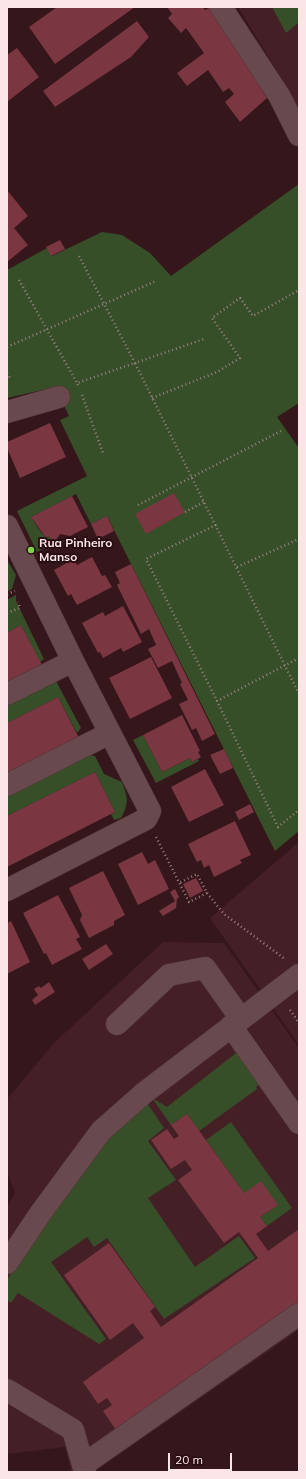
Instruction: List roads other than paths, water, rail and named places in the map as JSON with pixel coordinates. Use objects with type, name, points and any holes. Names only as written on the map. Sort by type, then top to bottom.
[{"type":"street","points":[[221,7],[280,97],[299,135]]},
{"type":"street","points":[[7,412],[59,397]]},
{"type":"street","points":[[7,526],[73,661],[150,811],[146,819],[7,890]]},
{"type":"street","points":[[7,694],[73,661]]},
{"type":"street","points":[[7,785],[110,733]]},
{"type":"street","points":[[116,1024],[169,975],[205,968],[236,1022],[299,1122]]},
{"type":"street","points":[[7,1264],[42,1211],[101,1131],[144,1093],[236,1022],[294,969]]},
{"type":"street","points":[[7,1390],[73,1430],[84,1469],[299,1314]]},
{"type":"place","name":"Rua Pinheiro Manso","points":[[31,550]]}]
